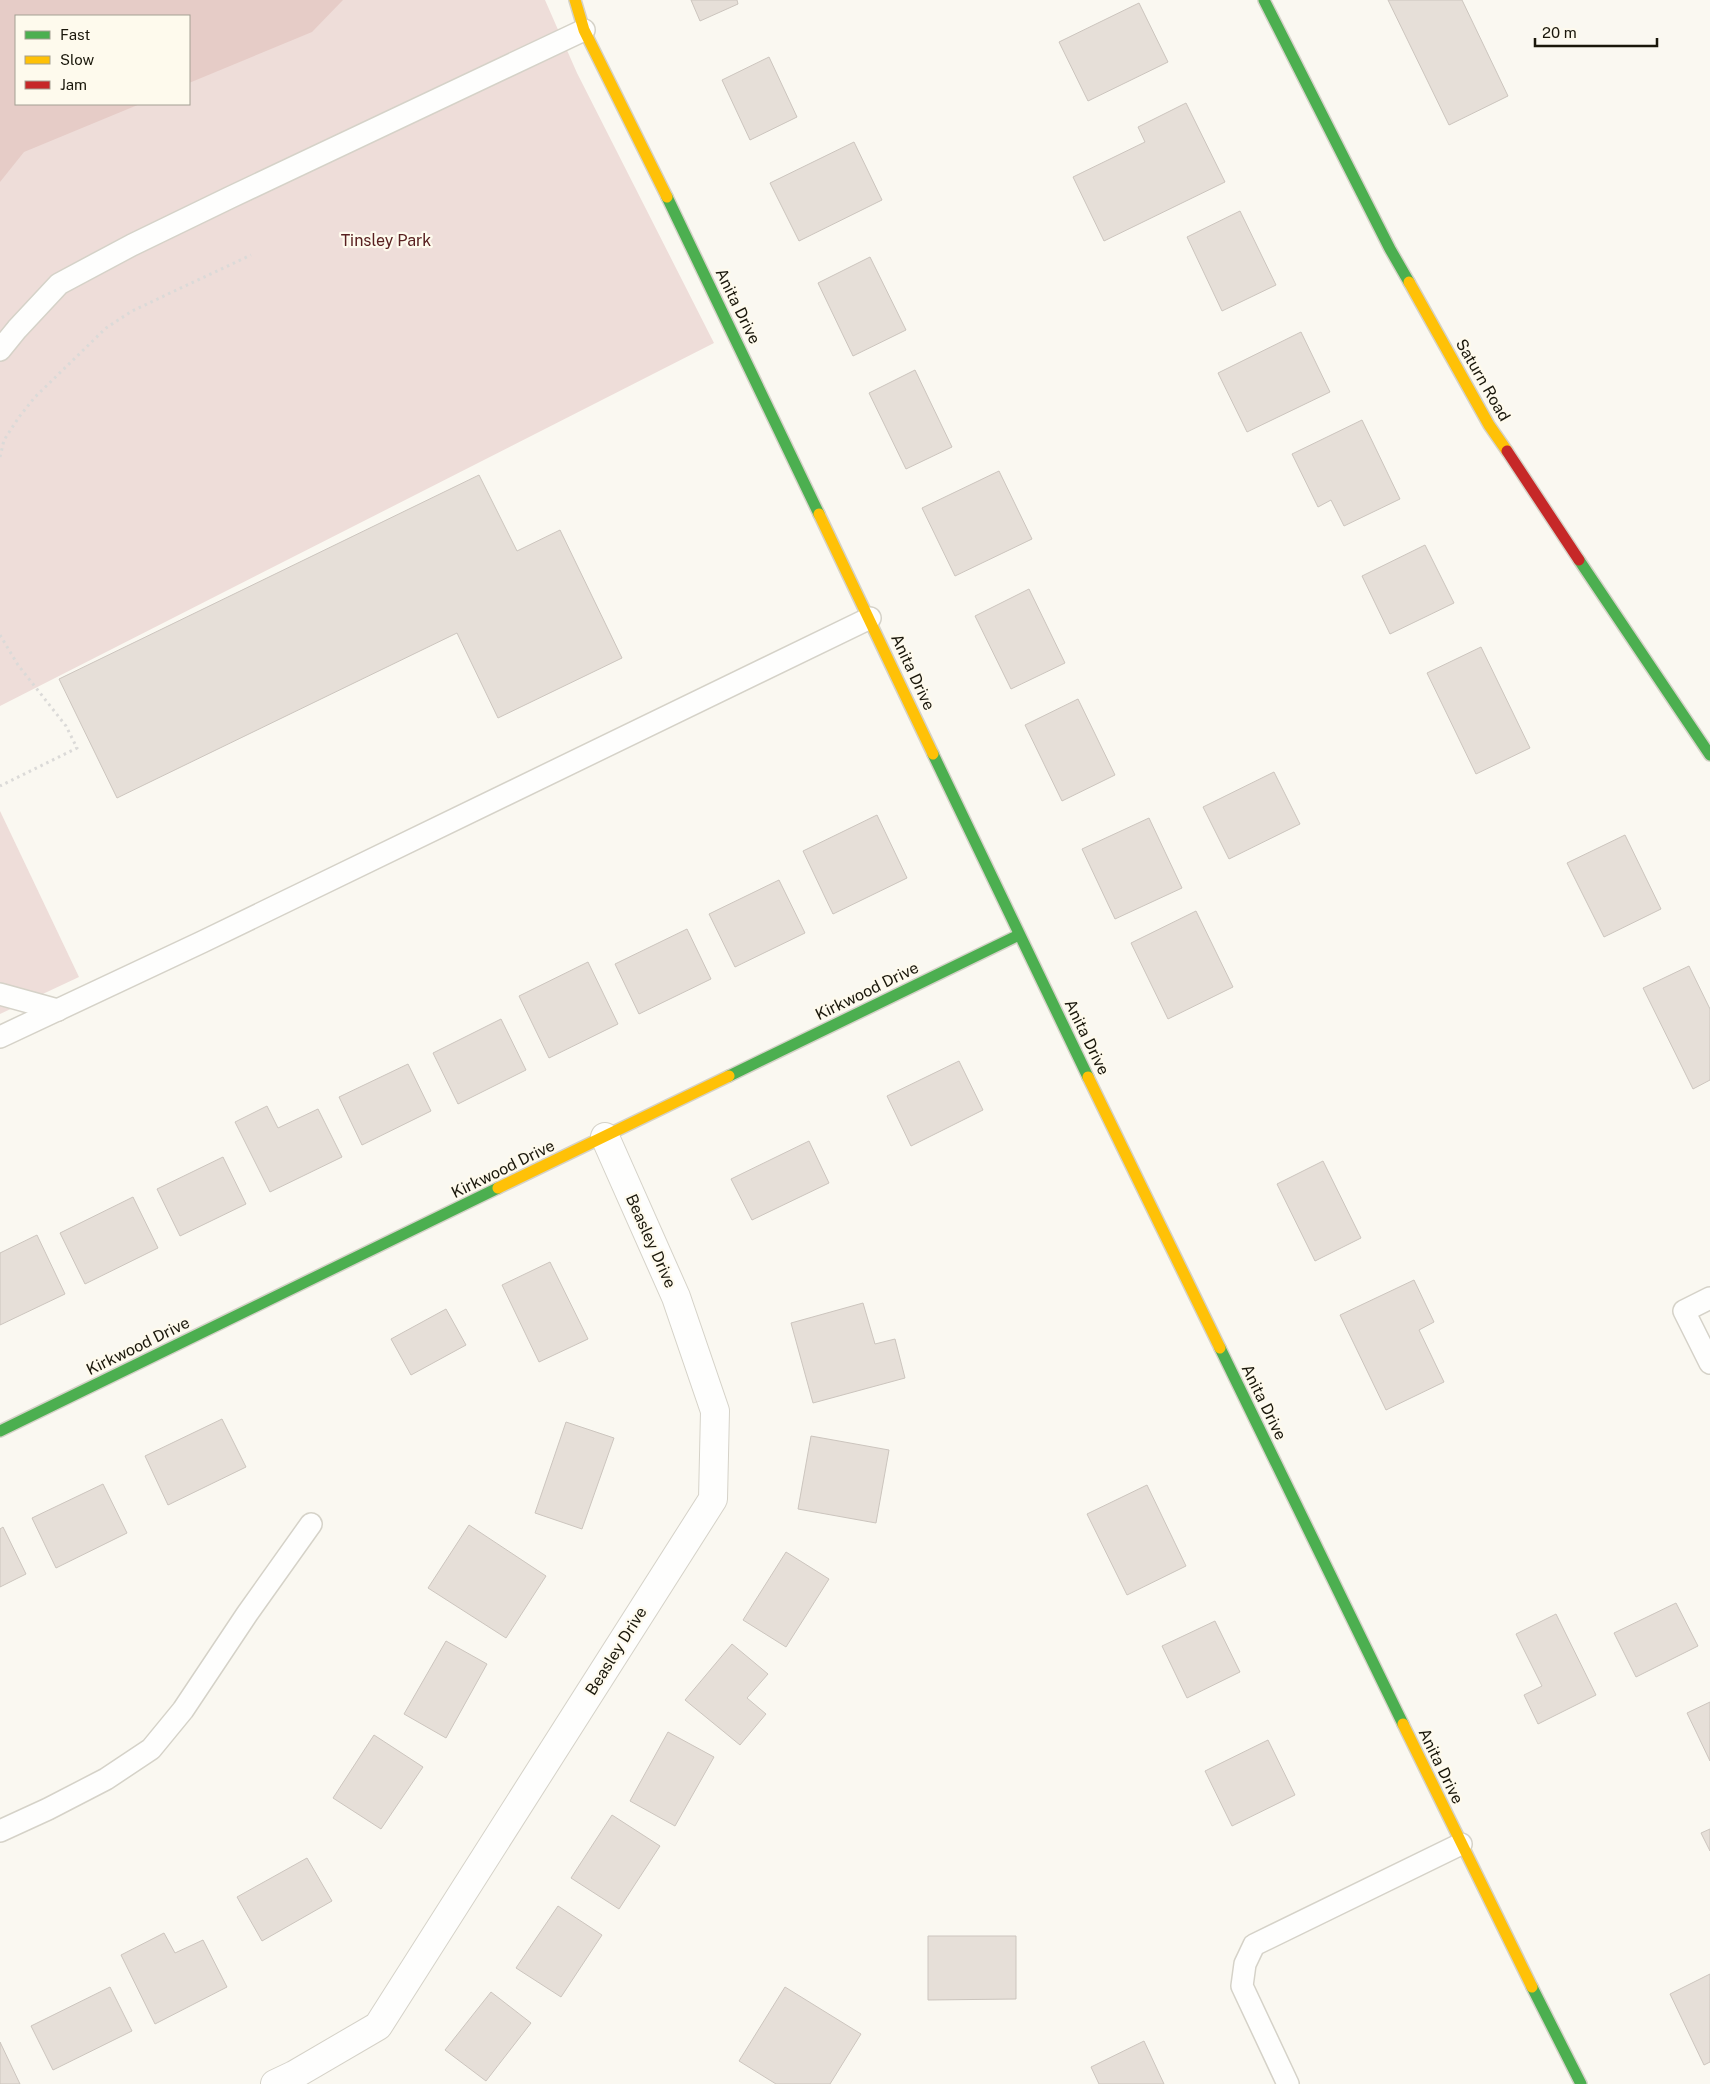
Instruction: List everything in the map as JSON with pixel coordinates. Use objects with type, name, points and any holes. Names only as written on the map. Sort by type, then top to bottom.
[{"type":"street","name":"Anita Drive","points":[[576,0],[584,30],[706,276],[1019,935],[1461,1844],[1581,2084]]},
{"type":"street","name":"Saturn Road","points":[[1264,0],[1390,249],[1489,425],[1710,755]]},
{"type":"street","name":"Kirkwood Drive","points":[[0,1431],[1019,935]]},
{"type":"street","name":"Beasley Drive","points":[[275,2084],[378,2026],[713,1499],[715,1411],[676,1297],[605,1137]]},
{"type":"lane","points":[[0,350],[59,284],[132,245],[231,197],[584,30]]},
{"type":"lane","points":[[0,1038],[870,618]]},
{"type":"lane","points":[[0,994],[58,1010]]},
{"type":"lane","points":[[1710,1298],[1684,1311],[1710,1363]]},
{"type":"lane","points":[[0,1831],[48,1809],[106,1778],[151,1749],[183,1710],[247,1614],[311,1524]]},
{"type":"lane","points":[[1288,2084],[1242,1986],[1245,1964],[1254,1945],[1461,1844]]},
{"type":"path","points":[[0,445],[34,397],[106,328],[132,311],[251,255]]},
{"type":"path","points":[[0,457],[4,440]]},
{"type":"path","points":[[0,634],[18,665],[66,726],[77,748],[0,786]]},
{"type":"green space","name":"Tinsley Park","points":[[128,0],[545,0],[577,73],[714,343],[0,706],[0,10]]},
{"type":"green space","points":[[0,811],[79,977],[0,1014]]},
{"type":"shaded area","points":[[0,0],[343,0],[312,32],[190,83],[190,15],[15,15],[15,105],[138,105],[24,152],[0,182]]},
{"type":"building","points":[[691,0],[737,0],[738,4],[700,21]]},
{"type":"building","points":[[1388,0],[1462,0],[1508,96],[1449,125]]},
{"type":"building","points":[[1139,3],[1168,62],[1088,101],[1059,42]]},
{"type":"building","points":[[769,57],[797,117],[750,140],[722,80]]},
{"type":"building","points":[[1186,103],[1225,182],[1104,241],[1073,177],[1145,142],[1138,127]]},
{"type":"building","points":[[854,142],[882,200],[799,241],[770,183]]},
{"type":"building","points":[[1240,211],[1276,285],[1222,311],[1187,237]]},
{"type":"building","points":[[870,257],[906,330],[853,356],[818,283]]},
{"type":"building","points":[[1301,332],[1330,392],[1247,432],[1218,373]]},
{"type":"building","points":[[915,370],[952,447],[906,469],[869,393]]},
{"type":"building","points":[[1362,420],[1400,499],[1344,526],[1331,500],[1318,507],[1292,454]]},
{"type":"building","points":[[999,471],[1032,539],[955,576],[922,508]]},
{"type":"building","points":[[479,475],[517,551],[560,530],[622,658],[498,718],[457,633],[117,798],[59,679]]},
{"type":"building","points":[[1425,545],[1454,603],[1390,634],[1362,576]]},
{"type":"building","points":[[1029,589],[1065,663],[1011,689],[975,616]]},
{"type":"building","points":[[1481,647],[1530,748],[1476,774],[1427,673]]},
{"type":"building","points":[[1078,699],[1115,775],[1062,801],[1025,725]]},
{"type":"building","points":[[1274,772],[1300,824],[1229,859],[1203,807]]},
{"type":"building","points":[[877,815],[907,878],[833,914],[803,851]]},
{"type":"building","points":[[1149,818],[1182,888],[1115,919],[1082,849]]},
{"type":"building","points":[[1625,835],[1661,909],[1604,937],[1567,863]]},
{"type":"building","points":[[779,880],[805,933],[735,967],[709,914]]},
{"type":"building","points":[[1196,911],[1233,987],[1168,1019],[1131,943]]},
{"type":"building","points":[[687,929],[711,979],[639,1014],[615,964]]},
{"type":"building","points":[[588,962],[618,1024],[549,1058],[519,996]]},
{"type":"building","points":[[1689,966],[1710,1009],[1710,1080],[1693,1089],[1643,988]]},
{"type":"building","points":[[501,1019],[526,1070],[458,1104],[433,1053]]},
{"type":"building","points":[[959,1061],[983,1110],[911,1146],[887,1096]]},
{"type":"building","points":[[408,1064],[431,1111],[362,1145],[339,1097]]},
{"type":"building","points":[[267,1106],[278,1128],[318,1109],[342,1157],[270,1192],[235,1122]]},
{"type":"building","points":[[809,1141],[829,1183],[752,1220],[731,1179]]},
{"type":"building","points":[[223,1157],[246,1204],[180,1236],[157,1189]]},
{"type":"building","points":[[1323,1161],[1361,1238],[1315,1261],[1277,1184]]},
{"type":"building","points":[[133,1197],[158,1248],[85,1284],[60,1233]]},
{"type":"building","points":[[37,1235],[65,1294],[0,1325],[0,1253]]},
{"type":"building","points":[[550,1262],[588,1339],[539,1362],[502,1285]]},
{"type":"building","points":[[1414,1280],[1434,1322],[1419,1330],[1444,1382],[1386,1410],[1340,1315]]},
{"type":"building","points":[[863,1303],[875,1344],[895,1339],[905,1378],[813,1403],[791,1323]]},
{"type":"building","points":[[446,1309],[466,1345],[411,1375],[391,1339]]},
{"type":"building","points":[[222,1419],[246,1467],[168,1505],[145,1456]]},
{"type":"building","points":[[566,1422],[614,1438],[582,1529],[535,1513]]},
{"type":"building","points":[[811,1436],[889,1450],[876,1523],[798,1509]]},
{"type":"building","points":[[103,1484],[127,1533],[56,1568],[32,1518]]},
{"type":"building","points":[[1147,1485],[1186,1566],[1127,1595],[1087,1514]]},
{"type":"building","points":[[469,1525],[546,1576],[506,1638],[428,1588]]},
{"type":"building","points":[[3,1527],[26,1574],[0,1587],[0,1529]]},
{"type":"building","points":[[786,1552],[829,1579],[786,1647],[743,1620]]},
{"type":"building","points":[[1676,1603],[1698,1646],[1636,1677],[1614,1633]]},
{"type":"building","points":[[1556,1614],[1596,1695],[1538,1724],[1524,1695],[1542,1686],[1516,1634]]},
{"type":"building","points":[[1215,1621],[1240,1672],[1187,1698],[1162,1646]]},
{"type":"building","points":[[446,1641],[487,1664],[446,1738],[404,1714]]},
{"type":"building","points":[[732,1644],[768,1674],[747,1698],[766,1714],[740,1745],[685,1700]]},
{"type":"building","points":[[1710,1702],[1710,1761],[1687,1713]]},
{"type":"building","points":[[668,1732],[714,1757],[675,1826],[630,1801]]},
{"type":"building","points":[[374,1735],[423,1767],[381,1829],[333,1798]]},
{"type":"building","points":[[1268,1740],[1295,1795],[1232,1826],[1205,1771]]},
{"type":"building","points":[[612,1815],[660,1846],[619,1909],[571,1878]]},
{"type":"building","points":[[1710,1829],[1710,1851],[1701,1833]]},
{"type":"building","points":[[307,1858],[332,1901],[262,1941],[237,1897]]},
{"type":"building","points":[[558,1906],[602,1935],[561,1997],[516,1968]]},
{"type":"building","points":[[164,1933],[175,1953],[203,1940],[227,1987],[155,2024],[121,1955]]},
{"type":"building","points":[[928,1936],[1016,1936],[1016,1999],[928,2000]]},
{"type":"building","points":[[1710,1974],[1710,2062],[1704,2065],[1670,1994]]},
{"type":"building","points":[[110,1987],[132,2031],[53,2070],[31,2026]]},
{"type":"building","points":[[785,1987],[861,2034],[830,2084],[776,2084],[739,2061]]},
{"type":"building","points":[[491,1992],[531,2023],[486,2081],[445,2050]]},
{"type":"building","points":[[1144,2041],[1164,2084],[1099,2084],[1091,2067]]},
{"type":"building","points":[[0,2042],[20,2084],[0,2084]]},
{"type":"traffic: fast","points":[[1264,0],[1390,249],[1409,282]]},
{"type":"traffic: fast","points":[[667,197],[819,514]]},
{"type":"traffic: fast","points":[[1579,560],[1710,755]]},
{"type":"traffic: fast","points":[[933,754],[1088,1077]]},
{"type":"traffic: fast","points":[[729,1076],[1019,935]]},
{"type":"traffic: fast","points":[[0,1431],[498,1188]]},
{"type":"traffic: fast","points":[[1220,1348],[1403,1724]]},
{"type":"traffic: fast","points":[[1532,1987],[1581,2084]]},
{"type":"traffic: slow","points":[[575,0],[584,30],[667,197]]},
{"type":"traffic: slow","points":[[1409,282],[1489,425],[1507,451]]},
{"type":"traffic: slow","points":[[819,514],[933,754]]},
{"type":"traffic: slow","points":[[498,1188],[729,1076]]},
{"type":"traffic: slow","points":[[1088,1077],[1220,1348]]},
{"type":"traffic: slow","points":[[1403,1724],[1532,1987]]},
{"type":"traffic: jam","points":[[1507,451],[1579,560]]}]
